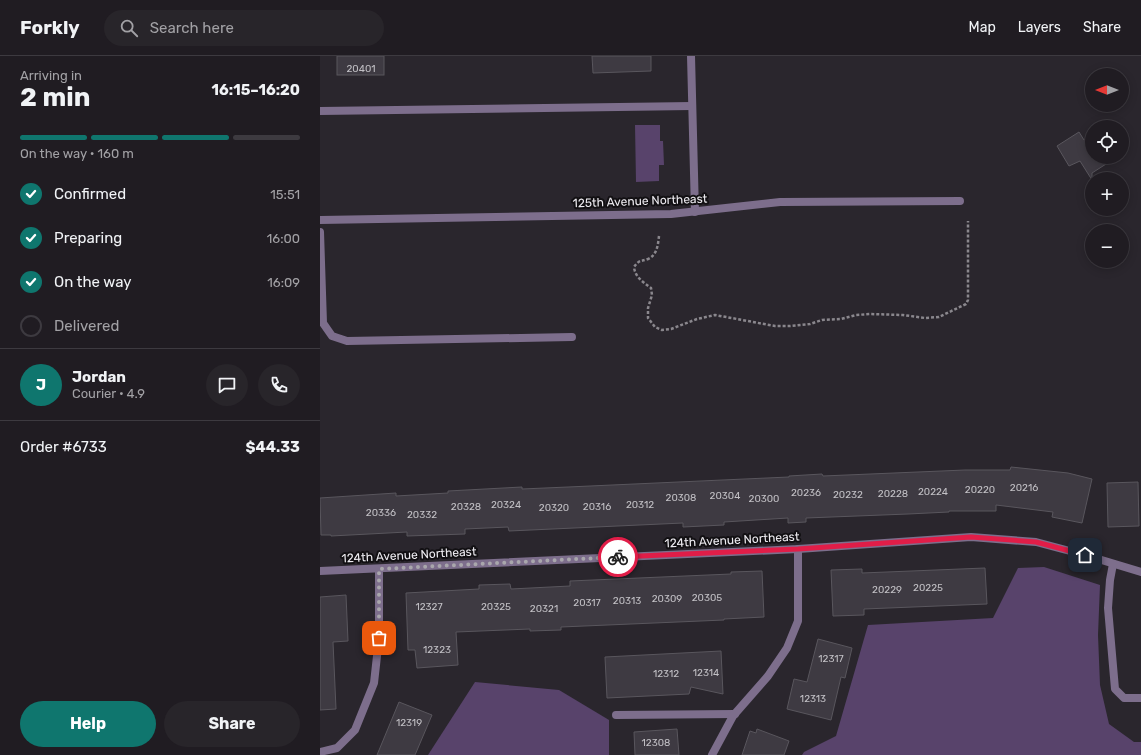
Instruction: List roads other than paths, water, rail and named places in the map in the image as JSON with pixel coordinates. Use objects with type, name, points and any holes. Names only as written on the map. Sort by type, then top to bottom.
[{"type":"street","points":[[691,56],[695,212]]},
{"type":"street","points":[[320,111],[692,106]]},
{"type":"street","name":"125th Avenue Northeast","points":[[320,220],[671,214],[780,202],[960,201]]},
{"type":"street","points":[[320,232],[323,323],[332,336],[347,341],[572,337]]},
{"type":"street","name":"124th Avenue Northeast","points":[[320,571],[798,549],[971,537],[1036,542],[1141,572]]},
{"type":"street","points":[[712,755],[732,716],[768,676],[787,648],[798,621],[798,549]]},
{"type":"street","points":[[1113,564],[1108,608],[1115,689],[1124,698],[1141,698]]},
{"type":"street","points":[[320,752],[337,748],[355,730],[374,683],[379,638],[379,569]]},
{"type":"street","points":[[616,715],[735,714]]}]
